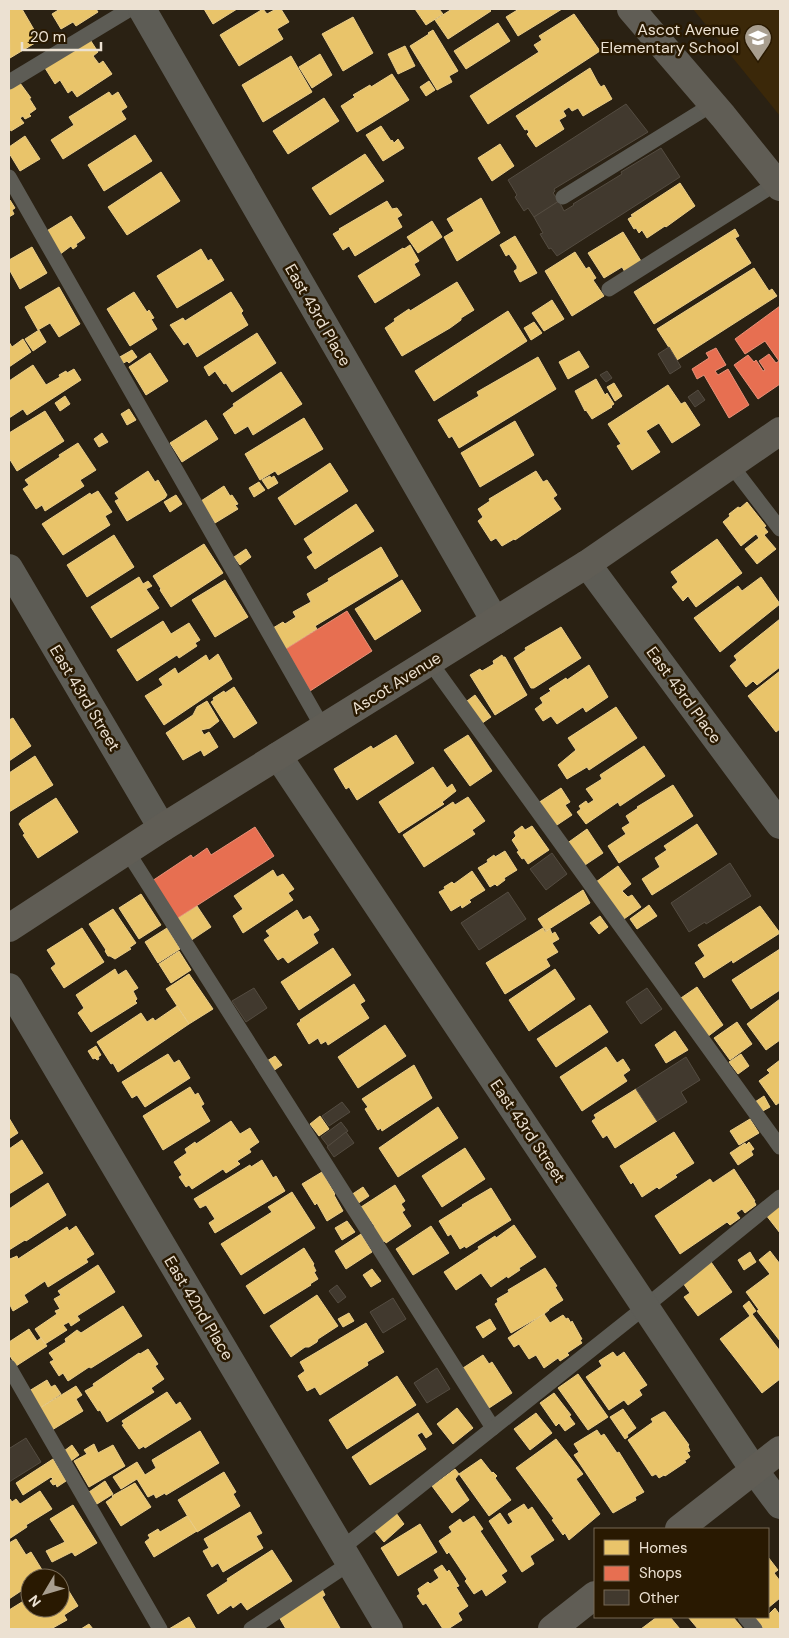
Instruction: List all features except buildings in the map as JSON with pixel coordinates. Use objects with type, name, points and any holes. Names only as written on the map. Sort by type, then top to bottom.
[{"type":"street","name":"East 43rd Place","points":[[142,9],[495,622]]},
{"type":"street","points":[[631,9],[713,104],[779,185]]},
{"type":"street","name":"Ascot Avenue","points":[[9,928],[162,828],[587,564],[780,431]]},
{"type":"street","name":"East 43rd Place","points":[[587,564],[780,825]]},
{"type":"street","name":"East 43rd Street","points":[[9,568],[162,828]]},
{"type":"street","name":"East 43rd Street","points":[[278,756],[754,1470],[780,1505]]},
{"type":"street","name":"East 42nd Place","points":[[9,987],[390,1629]]},
{"type":"street","points":[[680,1528],[780,1450]]},
{"type":"street","points":[[552,1629],[594,1596]]},
{"type":"lane","points":[[9,82],[130,9]]},
{"type":"lane","points":[[563,197],[713,104]]},
{"type":"lane","points":[[9,178],[323,728]]},
{"type":"lane","points":[[609,289],[779,185]]},
{"type":"lane","points":[[731,465],[780,529]]},
{"type":"lane","points":[[430,662],[780,1147]]},
{"type":"lane","points":[[127,851],[493,1428]]},
{"type":"lane","points":[[251,1629],[346,1556],[493,1428],[780,1197]]},
{"type":"lane","points":[[9,1366],[160,1629]]},
{"type":"lane","points":[[746,1618],[755,1629]]},
{"type":"shaded area","name":"Ascot Avenue Elementary School","points":[[693,9],[780,9],[780,116]]},
{"type":"place","name":"Ascot Avenue Elementary School","points":[[758,62]]}]
